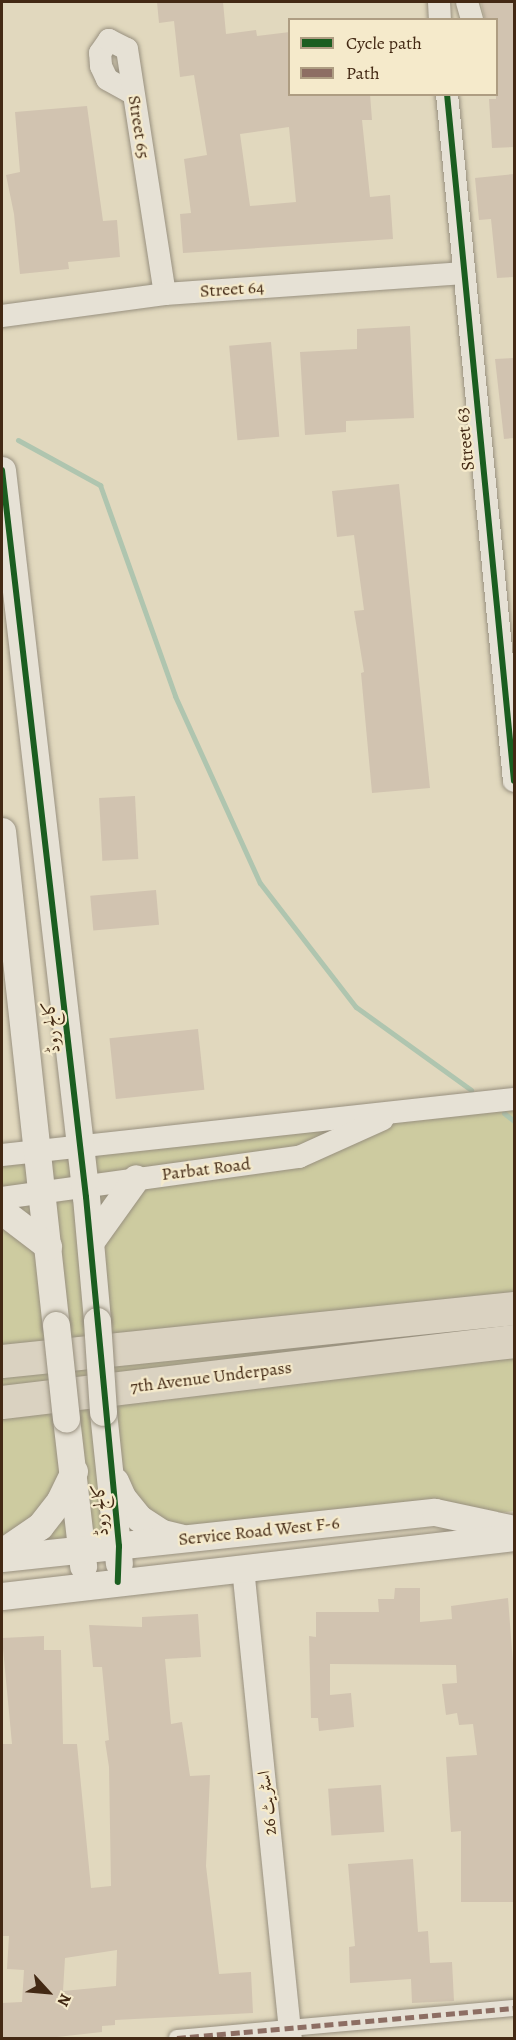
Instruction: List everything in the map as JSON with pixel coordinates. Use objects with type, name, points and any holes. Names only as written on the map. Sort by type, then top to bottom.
[{"type":"main road","name":"7th Avenue Underpass","points":[[2,1361],[514,1308]]},
{"type":"main road","name":"7th Avenue Underpass","points":[[2,1402],[514,1341]]},
{"type":"street","points":[[439,2],[440,18]]},
{"type":"street","points":[[467,2],[471,18]]},
{"type":"street","name":"Street 65","points":[[130,92],[107,79],[101,66],[100,53],[109,40],[127,49],[165,294]]},
{"type":"street","name":"Street 63","points":[[447,96],[514,781]]},
{"type":"street","name":"Street 64","points":[[2,316],[165,294],[464,273]]},
{"type":"street","name":"کالج روڈ","points":[[2,470],[85,1185],[103,1412],[119,1546],[118,1582]]},
{"type":"street","name":"کالج روڈ","points":[[2,831],[85,1585]]},
{"type":"street","name":"Parbat Road","points":[[2,1155],[514,1099]]},
{"type":"street","name":"Parbat Road","points":[[2,1198],[300,1157],[401,1111]]},
{"type":"street","points":[[90,1241],[136,1178]]},
{"type":"street","points":[[2,1211],[48,1246]]},
{"type":"street","points":[[2,1552],[40,1526],[60,1500],[74,1471]]},
{"type":"street","points":[[111,1472],[122,1497],[139,1518],[162,1533],[189,1539]]},
{"type":"street","name":"Service Road West F-6","points":[[2,1557],[435,1512],[514,1529]]},
{"type":"street","name":"Service Road West F-6","points":[[2,1596],[514,1537]]},
{"type":"street","name":"اسٹریٹ 26","points":[[243,1569],[290,2032]]},
{"type":"street","points":[[177,2038],[290,2032],[514,2008]]},
{"type":"shaded area","points":[[514,1108],[514,1511],[2,1565],[2,1159]]},
{"type":"building","points":[[157,2],[223,2],[226,34],[256,30],[257,36],[288,32],[288,96],[370,96],[372,120],[362,120],[370,197],[390,195],[393,239],[183,253],[180,214],[191,213],[184,159],[207,155],[194,75],[180,77],[174,21],[159,23]],"holes":[[[289,127],[296,202],[250,206],[240,134]]]},
{"type":"building","points":[[481,2],[514,2],[514,147],[492,148],[489,99],[496,99],[498,96],[498,18],[485,18]]},
{"type":"building","points":[[87,106],[103,221],[117,220],[120,257],[68,262],[69,269],[20,274],[14,214],[6,175],[20,172],[15,112]]},
{"type":"building","points":[[514,174],[514,277],[497,278],[491,219],[479,220],[475,178]]},
{"type":"building","points":[[410,326],[414,418],[346,421],[346,432],[305,435],[300,352],[357,349],[357,329]]},
{"type":"building","points":[[271,342],[279,437],[237,440],[229,346]]},
{"type":"building","points":[[514,358],[514,438],[504,439],[495,359]]},
{"type":"building","points":[[399,484],[430,788],[372,793],[361,673],[364,672],[354,611],[364,610],[354,535],[337,537],[332,491]]},
{"type":"building","points":[[135,796],[138,859],[102,861],[99,798]]},
{"type":"building","points":[[156,890],[159,925],[93,931],[90,896]]},
{"type":"building","points":[[198,1029],[204,1090],[116,1099],[109,1038]]},
{"type":"building","points":[[395,1588],[420,1588],[420,1622],[452,1619],[451,1606],[508,1598],[514,1676],[514,1902],[461,1902],[461,1831],[451,1832],[446,1757],[477,1755],[473,1724],[459,1725],[457,1713],[446,1715],[442,1684],[457,1683],[456,1665],[330,1664],[330,1695],[351,1693],[354,1727],[319,1731],[318,1718],[311,1718],[309,1636],[316,1637],[316,1612],[379,1612],[378,1599],[394,1599]]},
{"type":"building","points":[[198,1614],[201,1657],[165,1659],[171,1724],[182,1722],[190,1776],[210,1775],[206,1866],[219,1974],[251,1972],[253,2013],[115,2020],[115,2025],[102,2026],[102,2032],[48,2038],[2,2038],[2,2003],[22,2002],[24,1970],[7,1969],[9,1936],[2,1936],[2,1744],[12,1744],[2,1638],[44,1636],[44,1650],[61,1650],[63,1744],[77,1744],[91,1888],[111,1886],[109,1767],[105,1741],[109,1740],[102,1667],[93,1667],[89,1625],[142,1627],[142,1617]],"holes":[[[117,1950],[116,1986],[63,1991],[65,1958]]]},
{"type":"building","points":[[381,1785],[384,1832],[331,1836],[328,1789]]},
{"type":"building","points":[[413,1859],[418,1932],[428,1931],[430,1963],[452,1962],[454,2001],[412,2003],[411,1979],[350,1983],[349,1947],[355,1946],[348,1864]]},
{"type":"waterway","points":[[18,440],[100,485],[175,696],[260,883],[356,1007],[471,1090]]},
{"type":"waterway","points":[[504,1113],[514,1121]]},
{"type":"marked path","points":[[177,2038],[514,2008]]},
{"type":"cycle path","points":[[447,96],[514,781]]},
{"type":"cycle path","points":[[2,470],[86,1197],[119,1546],[118,1582]]}]
